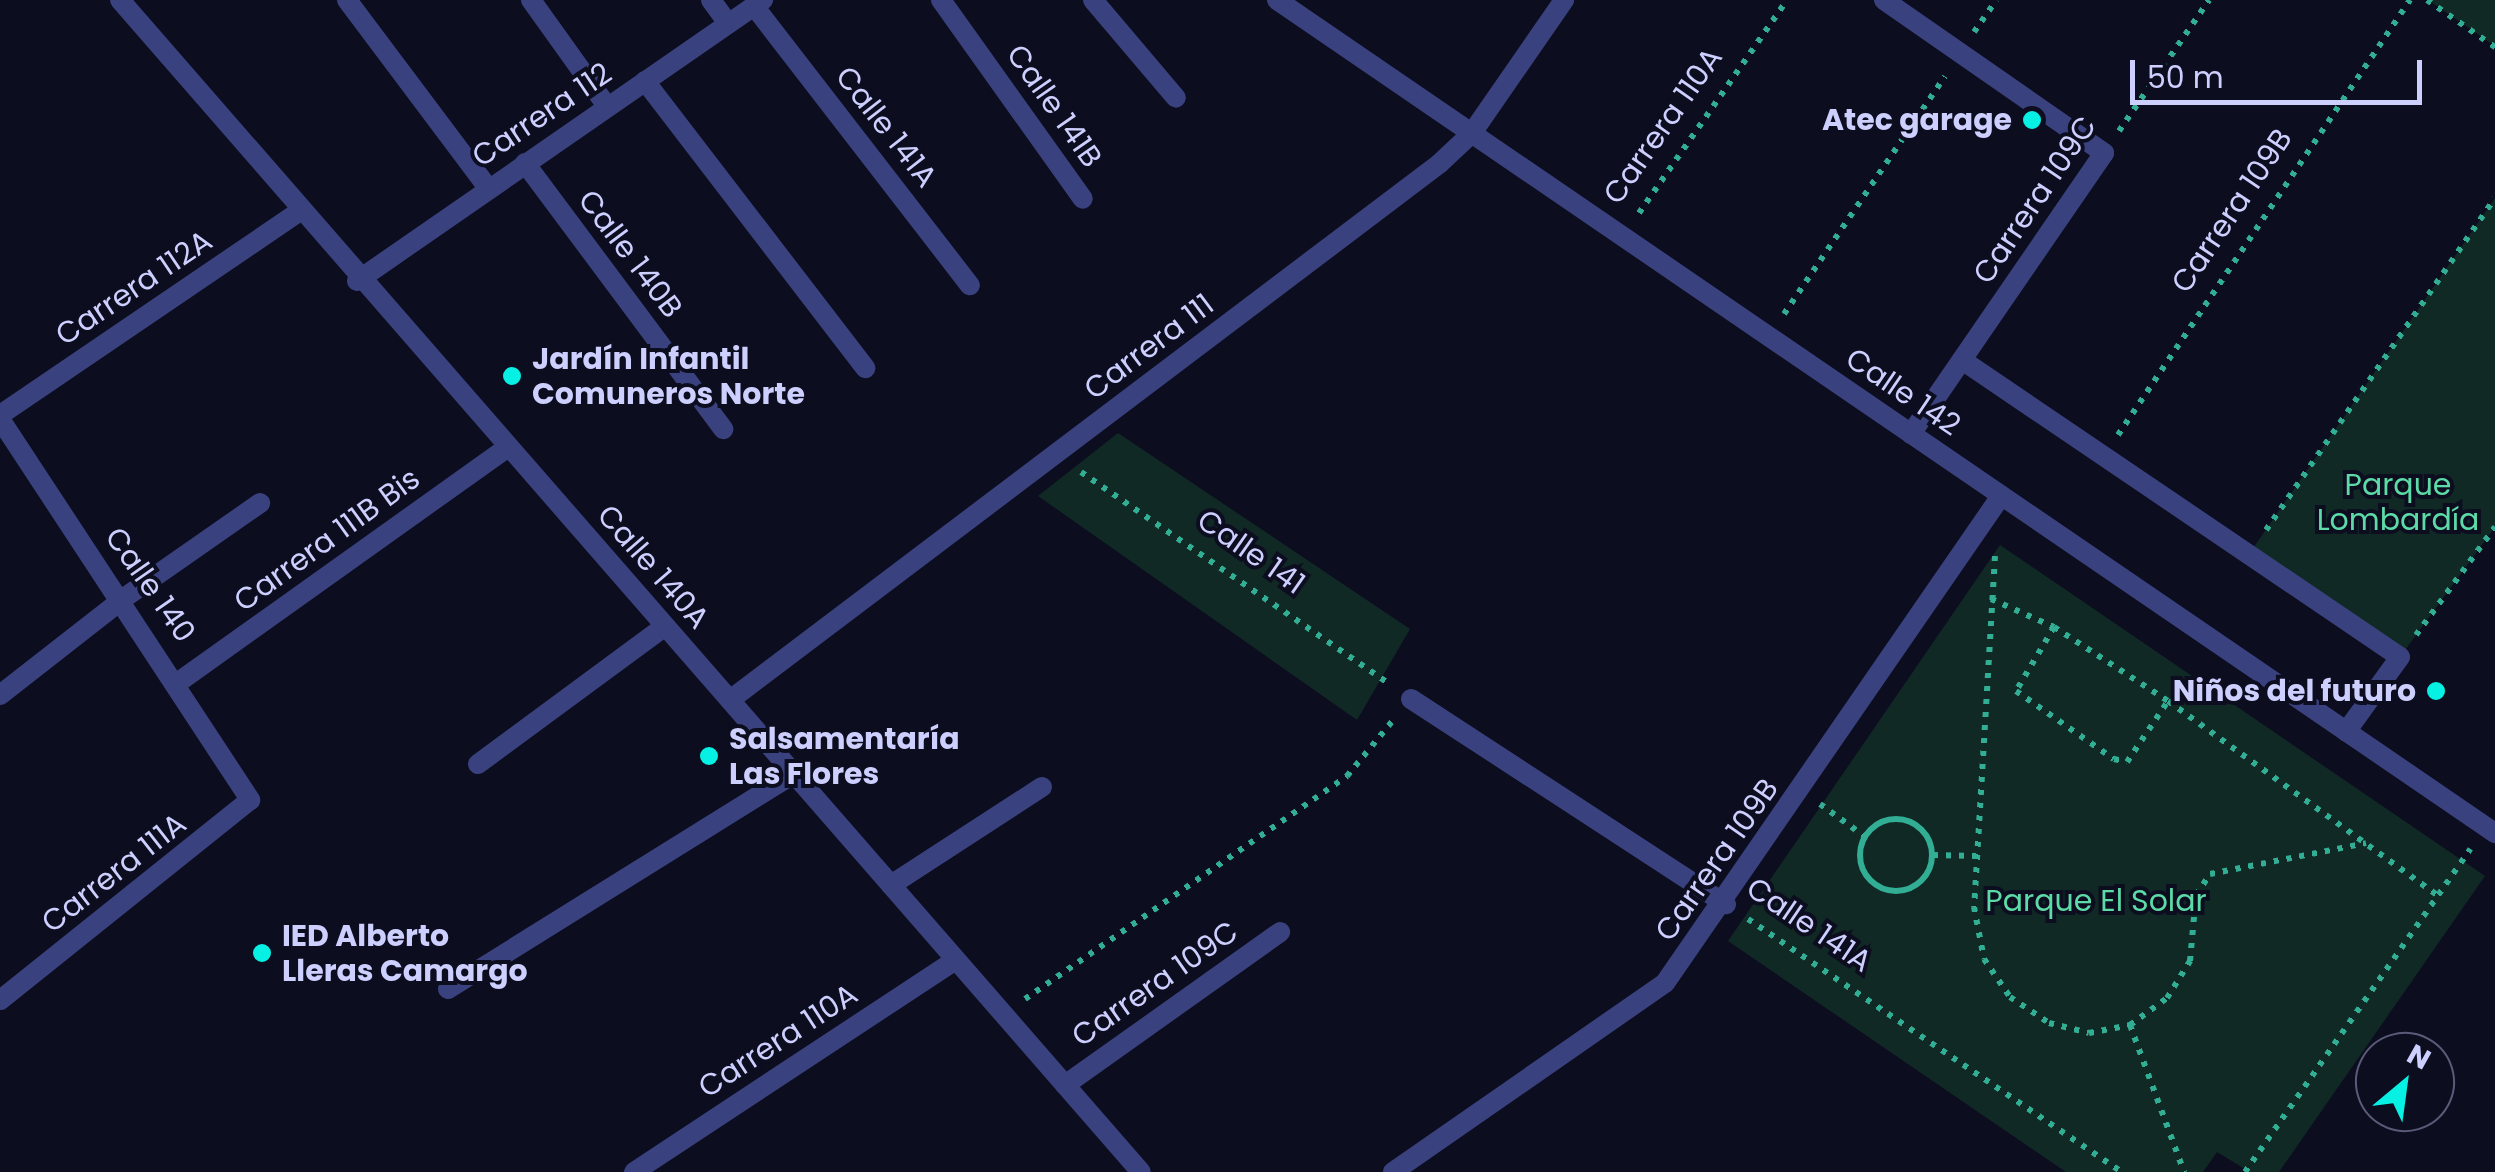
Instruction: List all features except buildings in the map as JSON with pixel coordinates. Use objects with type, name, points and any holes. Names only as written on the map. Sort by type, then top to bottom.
[{"type":"street","name":"Calle 140A","points":[[120,0],[302,210],[357,281],[508,446],[1141,1172]]},
{"type":"street","points":[[348,0],[488,188]]},
{"type":"street","points":[[532,0],[607,106]]},
{"type":"street","points":[[710,0],[728,23]]},
{"type":"street","name":"Calle 141B","points":[[942,0],[1083,199]]},
{"type":"street","points":[[1093,0],[1176,98]]},
{"type":"street","name":"Calle 142","points":[[1277,0],[2490,830]]},
{"type":"street","name":"Carrera 111","points":[[730,700],[1056,455],[1472,133],[1564,0]]},
{"type":"street","points":[[1884,0],[2104,152]]},
{"type":"street","name":"Carrera 112","points":[[357,281],[758,3]]},
{"type":"street","name":"Calle 141A","points":[[758,3],[970,285]]},
{"type":"street","points":[[645,81],[865,368]]},
{"type":"street","name":"Carrera 109C","points":[[1911,434],[2104,152]]},
{"type":"street","name":"Calle 140B","points":[[525,163],[723,429]]},
{"type":"street","name":"Carrera 112A","points":[[0,417],[302,210]]},
{"type":"street","points":[[1962,360],[2400,657],[2346,732]]},
{"type":"street","name":"Calle 140","points":[[0,417],[248,786]]},
{"type":"street","name":"Carrera 111B Bis","points":[[180,681],[508,446]]},
{"type":"street","name":"Carrera 109B","points":[[1393,1172],[1665,983],[1726,904],[2001,496]]},
{"type":"street","points":[[0,695],[124,598],[260,503]]},
{"type":"street","points":[[478,764],[665,626]]},
{"type":"street","name":"Calle 141A","points":[[1410,698],[1726,904]]},
{"type":"street","points":[[448,990],[794,774]]},
{"type":"street","name":"Carrera 111A","points":[[0,1000],[244,811],[248,786]]},
{"type":"street","points":[[890,885],[1042,787]]},
{"type":"street","name":"Carrera 109C","points":[[1065,1085],[1280,932]]},
{"type":"street","name":"Carrera 110A","points":[[634,1172],[956,960]]},
{"type":"path","name":"Carrera 110A","points":[[1623,236],[1787,0]]},
{"type":"path","points":[[1768,336],[1996,0]]},
{"type":"path","name":"Carrera 109C","points":[[2104,152],[2209,0]]},
{"type":"path","name":"Carrera 109B","points":[[2104,456],[2410,0]]},
{"type":"path","points":[[2427,0],[2495,46]]},
{"type":"path","points":[[2249,554],[2495,198]]},
{"type":"path","name":"Calle 141","points":[[1056,455],[1410,698]]},
{"type":"path","points":[[2400,657],[2495,527]]},
{"type":"path","points":[[1996,547],[1976,856],[1984,958],[2010,997],[2049,1023],[2089,1033],[2130,1025],[2167,998],[2190,961],[2196,895],[2210,874],[2366,842]]},
{"type":"path","points":[[1991,599],[2054,626],[2168,701],[2438,896]]},
{"type":"path","points":[[2054,626],[2016,690],[2098,749],[2127,762],[2168,701]]},
{"type":"path","points":[[1003,1014],[1347,776],[1410,698]]},
{"type":"path","points":[[1802,792],[1864,836]]},
{"type":"path","points":[[1878,822],[1914,823],[1933,855],[1914,887],[1877,887],[1863,872],[1864,836],[1878,822]]},
{"type":"path","points":[[2246,1172],[2438,896],[2490,830]]},
{"type":"path","points":[[1933,855],[1976,856]]},
{"type":"path","name":"Calle 141A","points":[[1726,904],[2121,1172]]},
{"type":"path","points":[[2130,1025],[2184,1172]]},
{"type":"green space","points":[[2428,0],[2495,0],[2495,46]]},
{"type":"green space","name":"Parque Lombardía","points":[[2495,198],[2495,527],[2400,657],[2249,554]]},
{"type":"green space","points":[[1118,433],[1410,629],[1357,720],[1038,496]]},
{"type":"green space","name":"Parque El Solar","points":[[2000,545],[2485,876],[2376,1032],[2355,1032],[2355,1063],[2279,1172],[2250,1172],[2217,1152],[2203,1172],[2066,1172],[1728,941]]},
{"type":"place","name":"Atec garage","points":[[2032,120]]},
{"type":"place","name":"Jardín Infantil Comuneros Norte","points":[[512,376]]},
{"type":"place","name":"Niños del futuro","points":[[2436,691]]},
{"type":"place","name":"Salsamentaría Las Flores","points":[[709,756]]},
{"type":"place","name":"IED Alberto Lleras Camargo","points":[[262,953]]}]
